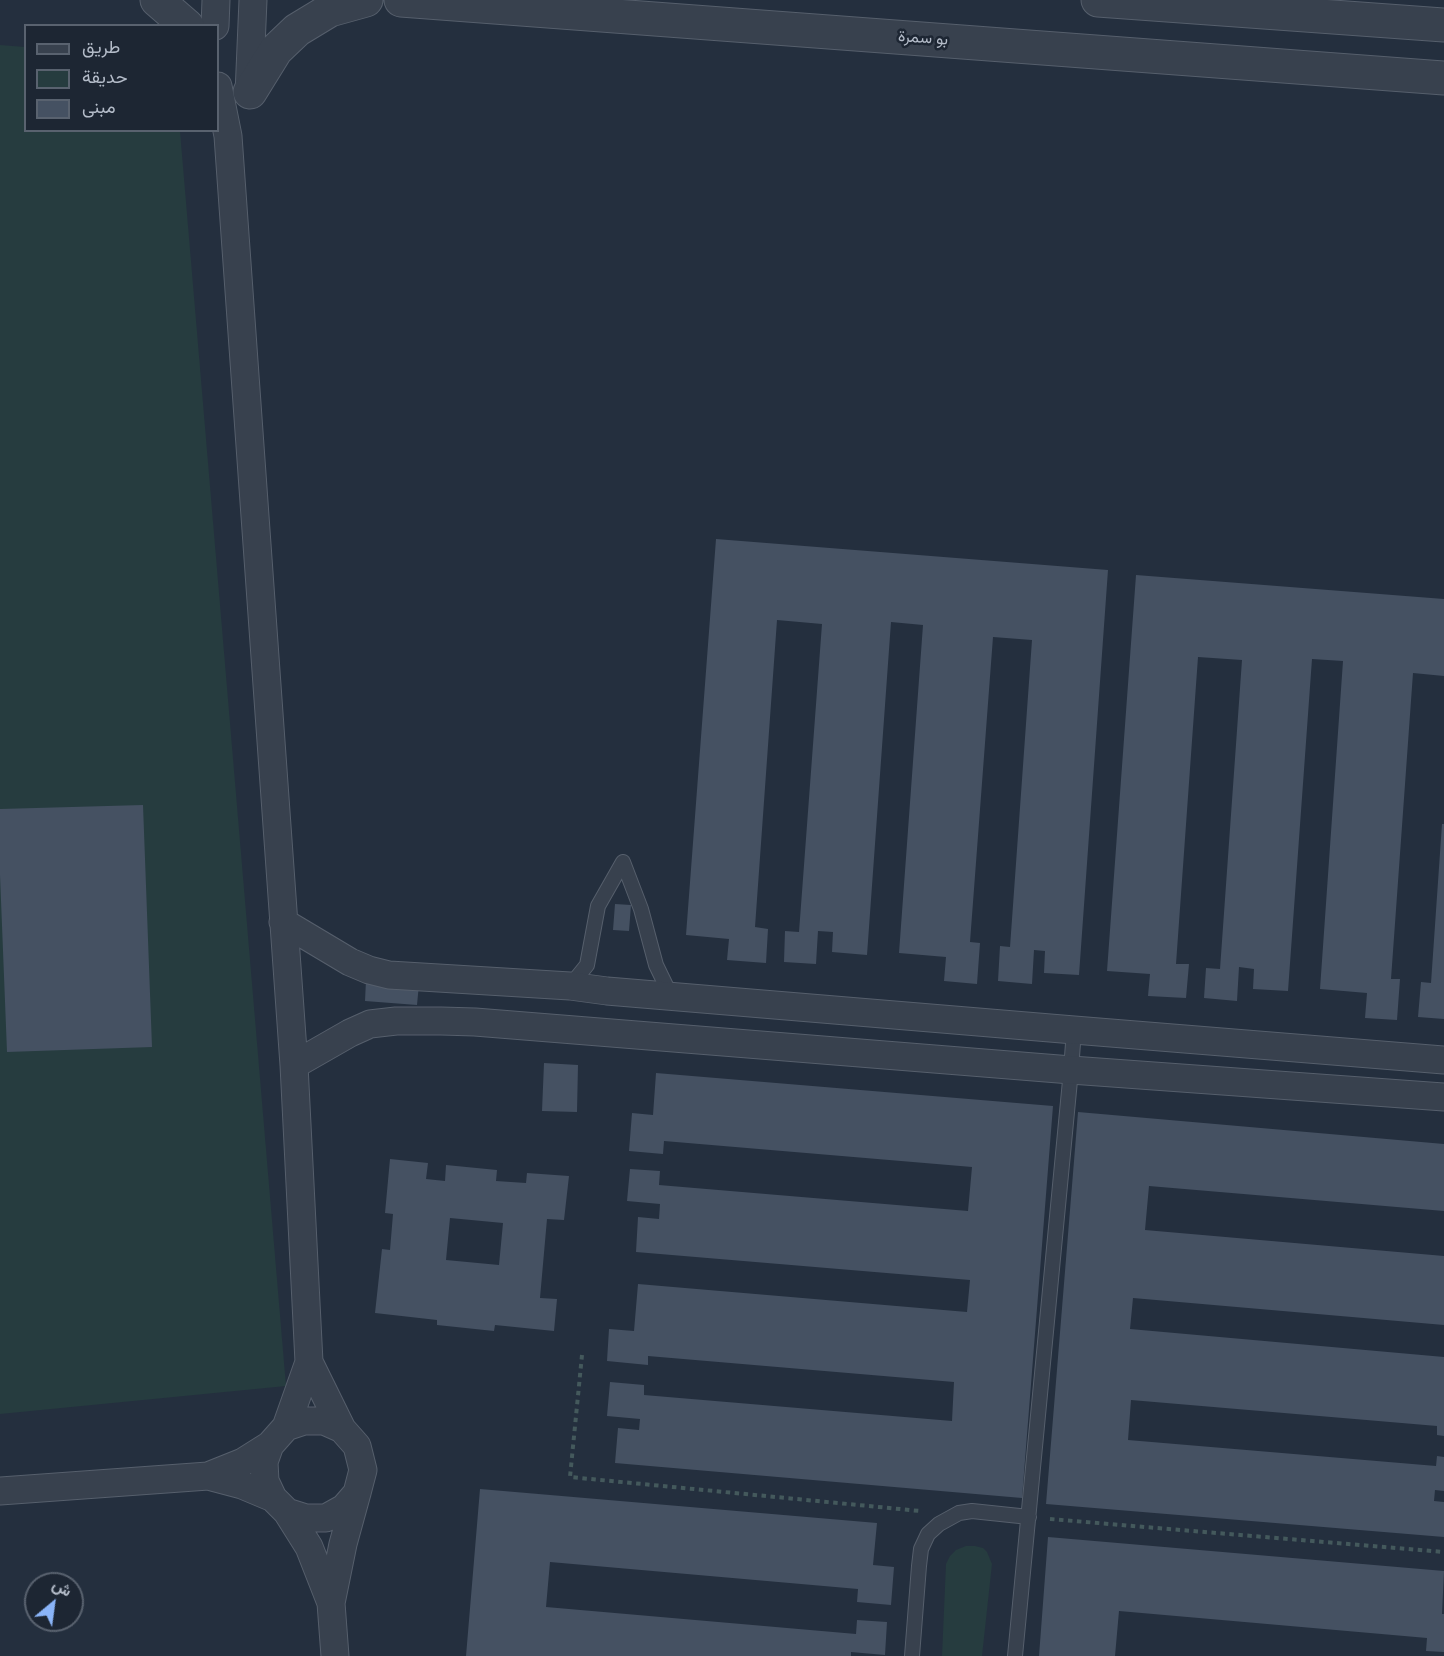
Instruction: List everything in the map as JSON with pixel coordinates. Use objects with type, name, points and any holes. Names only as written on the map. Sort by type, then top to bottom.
[{"type":"street","points":[[157,0],[185,24]]},
{"type":"street","points":[[215,24],[216,0]]},
{"type":"street","points":[[250,92],[254,0]]},
{"type":"street","points":[[228,136],[250,92],[276,50],[297,30],[330,10],[366,0]]},
{"type":"street","name":"بو سمرة","points":[[401,0],[1444,78]]},
{"type":"street","points":[[1098,0],[1444,25]]},
{"type":"street","points":[[219,91],[228,136],[294,1065],[309,1362],[342,1428],[357,1446],[363,1470],[343,1544],[331,1603],[335,1656]]},
{"type":"street","points":[[283,922],[350,962],[389,975],[570,986],[1444,1060]]},
{"type":"street","points":[[294,1065],[370,1024],[396,1021],[441,1021],[1444,1097]]},
{"type":"street","points":[[309,1362],[278,1436],[264,1462],[265,1481],[309,1547],[331,1603]]},
{"type":"street","points":[[0,1491],[208,1476],[243,1462],[278,1436],[304,1421],[324,1421],[342,1428]]},
{"type":"street","points":[[208,1476],[243,1485],[306,1518],[326,1518],[344,1509],[357,1493]]},
{"type":"lane","points":[[570,986],[587,965],[598,906],[623,862],[641,909],[656,965],[671,996]]},
{"type":"lane","points":[[1015,1656],[1074,1030]]},
{"type":"lane","points":[[912,1656],[921,1549],[928,1534],[939,1524],[959,1513],[972,1511],[1029,1517]]},
{"type":"path","points":[[582,1355],[570,1477],[959,1513]]},
{"type":"path","points":[[1029,1517],[1444,1552]]},
{"type":"green space","points":[[0,45],[24,47],[24,132],[180,132],[286,1386],[0,1414]]},
{"type":"green space","points":[[966,1546],[983,1548],[992,1564],[982,1656],[942,1656],[946,1564],[956,1550]]},
{"type":"building","points":[[716,539],[1108,570],[1079,975],[1044,973],[1045,951],[1034,950],[1032,984],[998,981],[1000,946],[1010,947],[1032,640],[993,637],[970,942],[980,943],[977,984],[944,981],[946,957],[899,953],[923,625],[891,622],[867,955],[832,952],[833,932],[818,931],[816,964],[784,962],[785,931],[799,932],[822,624],[777,620],[755,927],[768,929],[766,963],[727,960],[729,939],[686,935]]},
{"type":"building","points":[[1136,575],[1444,599],[1444,676],[1413,673],[1391,979],[1400,979],[1397,1020],[1365,1018],[1367,993],[1320,989],[1343,661],[1312,659],[1288,991],[1253,989],[1254,969],[1239,967],[1237,1001],[1204,998],[1206,968],[1220,969],[1242,660],[1198,657],[1176,964],[1189,964],[1186,998],[1148,996],[1150,974],[1107,971]]},
{"type":"building","points":[[143,805],[152,1047],[7,1052],[0,875],[0,809]]},
{"type":"building","points":[[1442,824],[1444,824],[1444,1019],[1418,1017],[1421,982],[1431,983]]},
{"type":"building","points":[[615,904],[631,905],[629,931],[613,930]]},
{"type":"building","points":[[366,980],[419,984],[417,1005],[365,1001]]},
{"type":"building","points":[[544,1063],[578,1065],[577,1112],[542,1111]]},
{"type":"building","points":[[656,1073],[1053,1106],[1022,1498],[615,1463],[618,1428],[639,1430],[640,1419],[607,1416],[610,1382],[644,1385],[644,1395],[952,1421],[954,1382],[648,1356],[648,1365],[607,1361],[609,1329],[634,1331],[638,1284],[967,1312],[970,1280],[636,1252],[638,1217],[659,1219],[660,1204],[627,1201],[630,1169],[660,1171],[659,1185],[968,1211],[972,1167],[664,1141],[663,1154],[629,1151],[632,1113],[653,1115]]},
{"type":"building","points":[[1078,1112],[1444,1144],[1444,1211],[1149,1186],[1145,1230],[1444,1256],[1444,1325],[1133,1298],[1130,1329],[1444,1357],[1444,1436],[1437,1435],[1437,1426],[1131,1400],[1128,1440],[1436,1466],[1437,1456],[1444,1457],[1444,1491],[1435,1490],[1434,1501],[1444,1502],[1444,1537],[1046,1504]]},
{"type":"building","points":[[390,1159],[428,1163],[426,1179],[445,1181],[446,1165],[497,1170],[496,1181],[526,1183],[527,1173],[569,1176],[564,1220],[547,1219],[540,1298],[557,1299],[554,1331],[495,1325],[494,1331],[437,1325],[437,1320],[375,1313],[382,1249],[390,1250],[393,1214],[385,1213]],"holes":[[[450,1218],[503,1223],[499,1265],[446,1260]]]},
{"type":"building","points":[[480,1489],[877,1523],[873,1565],[894,1567],[891,1605],[857,1602],[858,1589],[550,1562],[546,1607],[856,1634],[857,1620],[887,1622],[885,1655],[851,1652],[851,1656],[466,1656]]},
{"type":"building","points":[[1048,1537],[1444,1571],[1442,1614],[1444,1614],[1444,1652],[1426,1651],[1427,1638],[1119,1611],[1115,1656],[1039,1656]]}]
